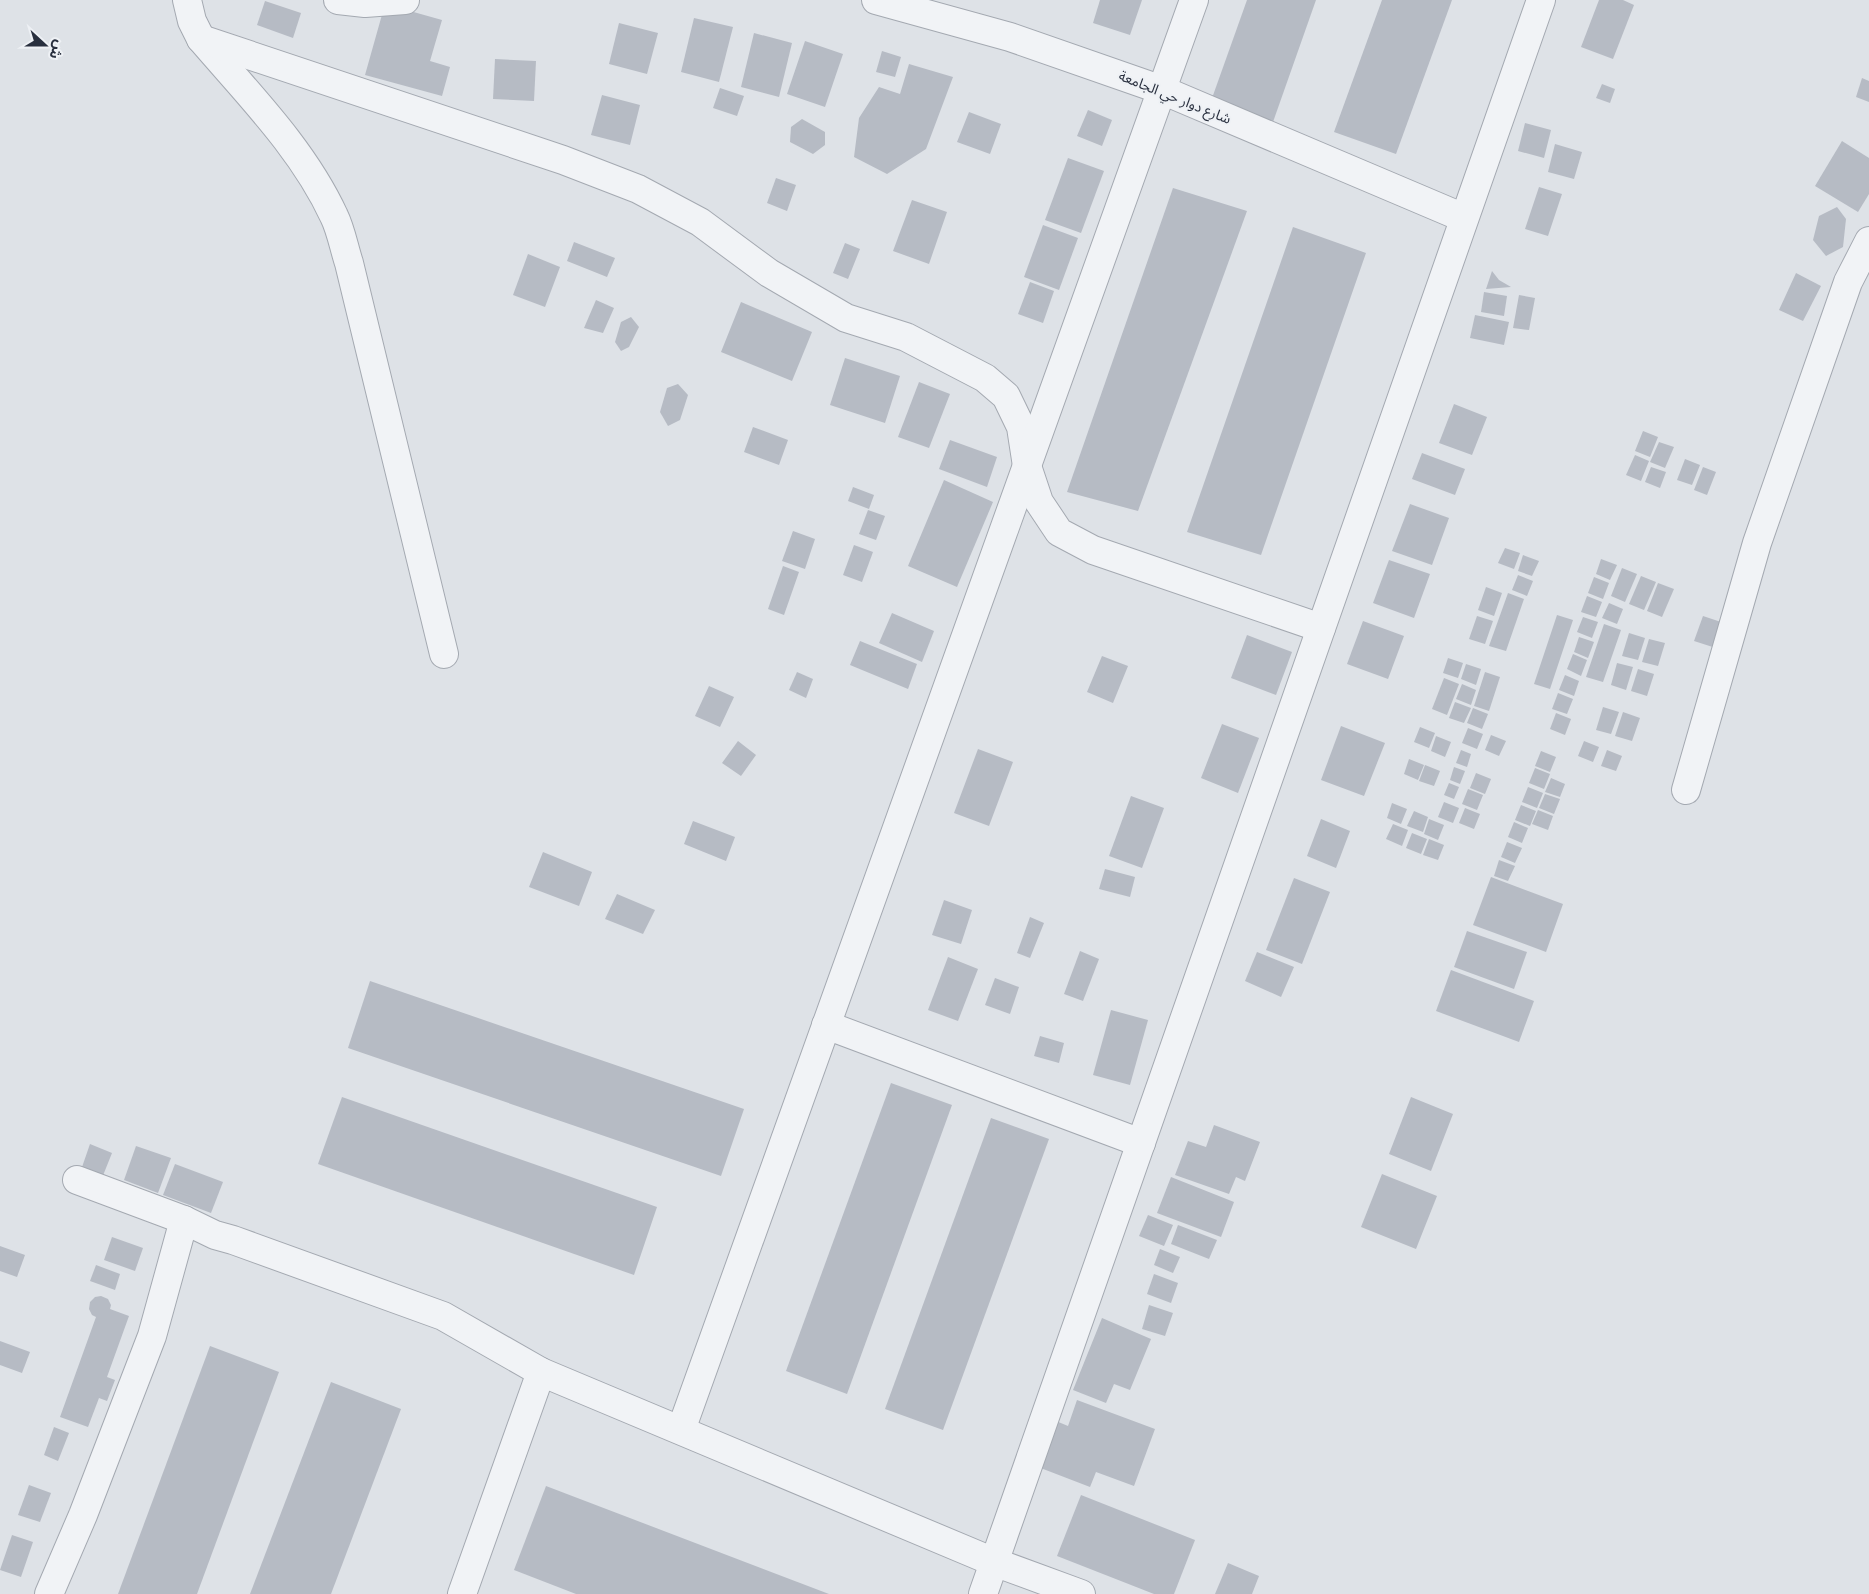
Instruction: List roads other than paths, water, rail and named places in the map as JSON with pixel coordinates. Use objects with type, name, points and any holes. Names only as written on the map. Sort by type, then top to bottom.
[{"type":"street","points":[[187,0],[192,21],[202,39],[289,143],[314,179],[335,217],[349,263],[444,654]]},
{"type":"street","points":[[338,0],[365,3],[405,0]]},
{"type":"street","name":"شارع دوار حي الجامعة","points":[[876,0],[1010,37],[1162,90],[1464,218]]},
{"type":"street","points":[[681,1430],[1194,0]]},
{"type":"street","points":[[983,1594],[1540,0]]},
{"type":"street","points":[[202,39],[563,160],[638,189],[700,222],[769,273],[846,318],[906,337],[985,378],[1006,396],[1020,427],[1026,466],[1039,502],[1059,532],[1092,550],[1321,628]]},
{"type":"street","points":[[1686,790],[1757,543],[1848,282],[1869,241]]},
{"type":"street","points":[[826,1025],[1141,1143]]},
{"type":"street","points":[[77,1180],[184,1220],[215,1235],[443,1316],[541,1372],[1070,1592]]},
{"type":"street","points":[[49,1594],[83,1515],[152,1336],[184,1220]]},
{"type":"street","points":[[462,1594],[541,1372]]}]
